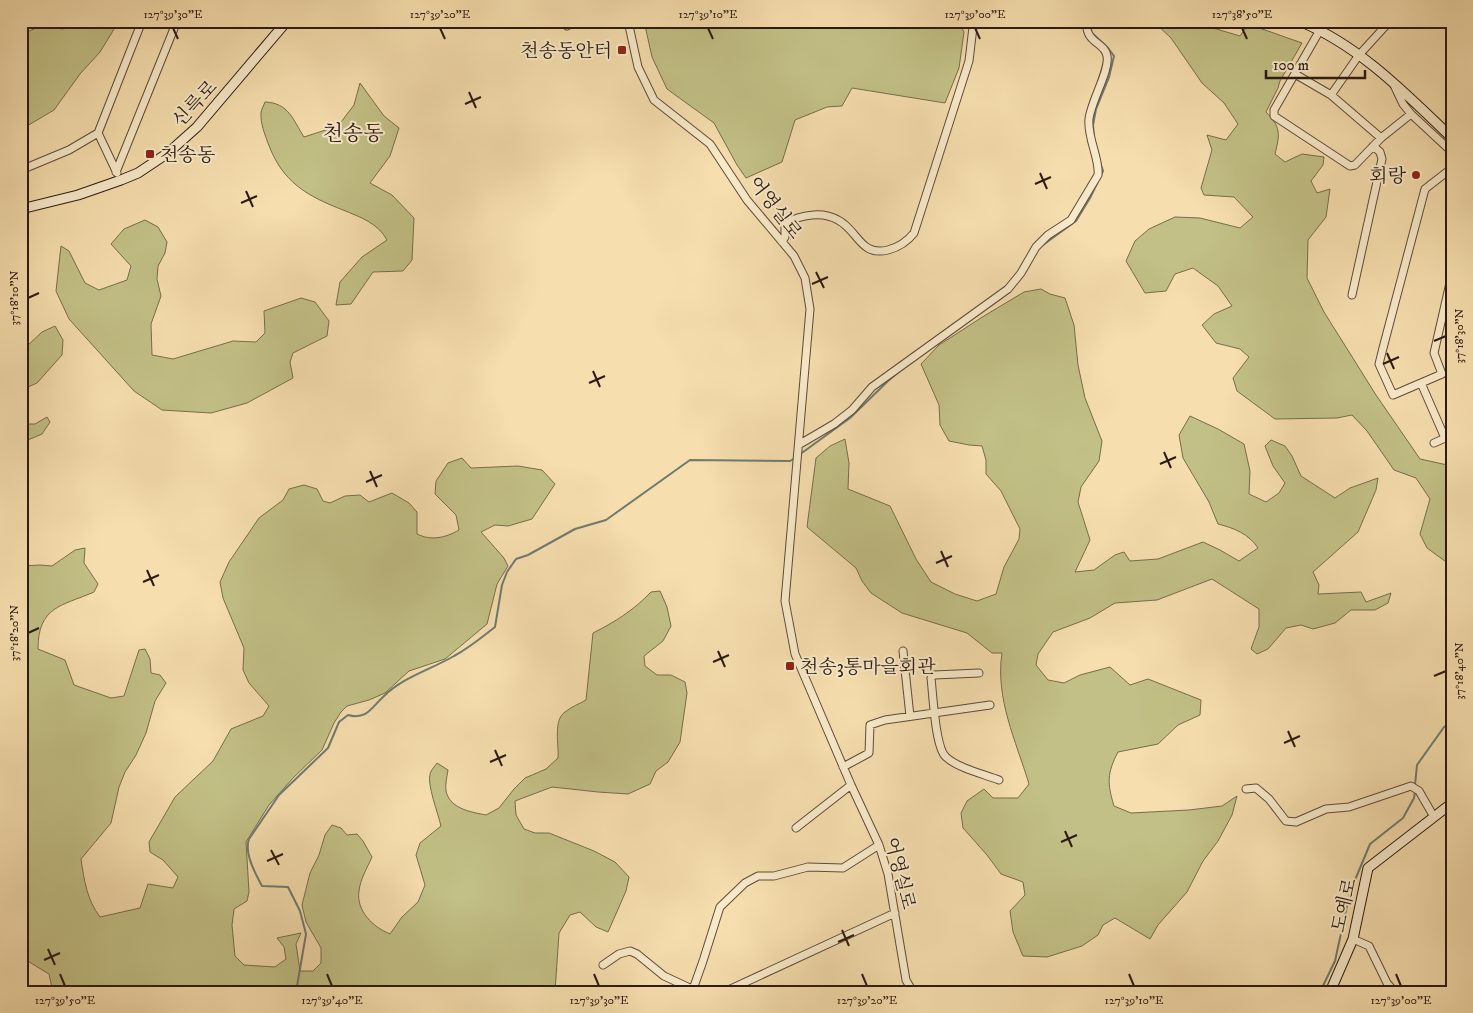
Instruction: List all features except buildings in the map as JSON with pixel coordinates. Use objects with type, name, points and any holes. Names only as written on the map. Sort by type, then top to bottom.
[{"type":"street","points":[[21,170],[69,150],[98,133],[142,21]]},
{"type":"street","points":[[119,176],[177,21]]},
{"type":"street","name":"신륵로","points":[[21,209],[78,195],[119,176],[138,173],[168,153],[197,126],[287,21]]},
{"type":"street","points":[[565,21],[567,26],[577,21]]},
{"type":"street","name":"어영실로","points":[[628,21],[638,67],[644,83],[654,100],[710,144],[747,200],[794,256],[805,278],[810,309],[785,601],[795,654],[850,785],[879,845],[888,874],[906,980],[913,992]]},
{"type":"street","points":[[782,242],[785,237],[785,223],[794,218],[808,215],[823,215],[839,220],[867,249],[881,252],[896,248],[908,240],[914,233],[969,61],[972,27],[977,21]]},
{"type":"street","points":[[799,446],[834,424],[852,410],[872,387],[1008,289],[1021,273],[1036,247],[1048,235],[1071,220],[1098,176],[1099,169],[1090,136],[1089,119],[1108,58],[1106,50],[1089,36],[1086,27],[1087,21]]},
{"type":"street","points":[[1299,21],[1320,30],[1359,55],[1452,138]]},
{"type":"street","points":[[1331,95],[1359,55],[1390,21]]},
{"type":"street","points":[[1320,30],[1274,110],[1274,116],[1350,166],[1355,165],[1381,138],[1411,114]]},
{"type":"street","points":[[1295,74],[1331,95],[1381,138]]},
{"type":"street","points":[[1393,84],[1403,104],[1411,114],[1452,152]]},
{"type":"street","points":[[98,133],[119,176]]},
{"type":"street","points":[[1352,295],[1382,160],[1380,152],[1373,146]]},
{"type":"street","points":[[1452,168],[1425,189],[1379,364],[1393,395],[1442,374],[1434,353],[1452,274]]},
{"type":"street","points":[[1421,384],[1448,436],[1434,443]]},
{"type":"street","points":[[903,651],[910,716]]},
{"type":"street","points":[[980,673],[934,675],[931,678],[940,749],[944,756],[953,763],[999,780]]},
{"type":"street","points":[[843,767],[869,753],[870,725],[885,720],[990,705]]},
{"type":"street","points":[[796,828],[850,785]]},
{"type":"street","points":[[1246,789],[1256,788],[1269,799],[1286,821],[1296,822],[1326,810],[1349,807],[1411,786],[1419,791],[1434,817]]},
{"type":"street","name":"도예로","points":[[1330,992],[1353,939],[1368,868],[1452,803]]},
{"type":"street","points":[[603,965],[619,954],[630,951],[637,954],[664,976],[692,990],[704,961],[720,907],[745,883],[758,876],[774,876],[808,867],[843,868],[879,845]]},
{"type":"street","points":[[724,992],[895,913]]},
{"type":"street","points":[[1353,939],[1369,946],[1386,983],[1395,992]]},
{"type":"shaded area","points":[[80,21],[119,21],[100,52],[80,74],[54,110],[27,126],[21,126],[21,35],[42,25],[62,29],[79,25]]},
{"type":"shaded area","points":[[644,21],[958,21],[964,32],[959,68],[945,103],[852,88],[842,106],[827,107],[795,120],[782,162],[746,178],[714,123],[667,89],[652,57]]},
{"type":"shaded area","points":[[1153,21],[1208,21],[1213,28],[1240,36],[1248,24],[1302,43],[1280,81],[1266,112],[1278,131],[1275,154],[1285,162],[1302,154],[1324,157],[1323,165],[1311,181],[1317,193],[1330,189],[1326,217],[1308,240],[1307,278],[1324,312],[1376,395],[1420,459],[1452,466],[1452,564],[1449,564],[1427,548],[1420,534],[1430,499],[1416,478],[1394,470],[1367,431],[1352,415],[1337,418],[1275,419],[1237,391],[1233,378],[1249,357],[1240,349],[1216,343],[1202,325],[1214,314],[1232,306],[1218,286],[1193,268],[1175,274],[1166,291],[1145,293],[1126,261],[1135,241],[1149,229],[1175,217],[1200,218],[1240,228],[1253,217],[1234,197],[1204,195],[1201,188],[1212,150],[1207,135],[1226,140],[1238,124],[1224,103],[1202,83],[1171,38]]},
{"type":"shaded area","points":[[360,83],[384,116],[399,128],[390,156],[370,183],[392,195],[414,218],[412,260],[403,271],[373,272],[351,304],[336,305],[340,282],[362,257],[387,240],[379,229],[368,221],[318,199],[288,178],[274,157],[268,143],[262,124],[261,112],[265,102],[280,106],[293,119],[304,137],[338,126],[354,105]]},
{"type":"shaded area","points":[[145,220],[158,227],[167,242],[165,253],[158,266],[157,279],[161,296],[151,324],[152,355],[173,359],[233,341],[256,342],[265,333],[264,311],[301,298],[315,302],[329,321],[327,336],[293,353],[290,362],[293,378],[247,403],[211,413],[162,410],[134,391],[69,319],[56,291],[61,246],[69,251],[85,283],[99,290],[127,280],[131,266],[111,244],[124,229]]},
{"type":"shaded area","points":[[1041,289],[1050,294],[1065,298],[1074,325],[1078,365],[1085,398],[1102,441],[1099,461],[1081,487],[1078,502],[1090,540],[1075,572],[1094,570],[1115,555],[1124,552],[1130,561],[1158,559],[1203,542],[1239,561],[1258,548],[1241,532],[1218,524],[1209,502],[1183,458],[1179,435],[1190,416],[1244,444],[1250,471],[1249,494],[1266,502],[1279,493],[1285,483],[1273,466],[1265,446],[1271,440],[1285,446],[1301,476],[1335,498],[1350,488],[1378,478],[1376,490],[1358,532],[1313,572],[1319,585],[1318,594],[1361,592],[1366,602],[1391,593],[1388,603],[1375,610],[1351,610],[1335,623],[1313,629],[1301,625],[1286,628],[1268,649],[1257,654],[1251,649],[1259,627],[1259,609],[1212,579],[1157,600],[1115,603],[1090,618],[1053,632],[1038,654],[1036,665],[1048,680],[1064,683],[1080,675],[1110,667],[1130,685],[1148,679],[1201,700],[1200,715],[1178,725],[1158,744],[1118,752],[1109,778],[1114,806],[1131,813],[1189,810],[1222,806],[1237,796],[1232,815],[1218,841],[1203,861],[1187,892],[1158,925],[1150,939],[1115,918],[1103,925],[1098,935],[1082,946],[1047,957],[1023,956],[1013,932],[1010,911],[1025,895],[1023,882],[1001,874],[963,828],[961,813],[967,801],[984,789],[993,798],[1018,798],[1029,784],[1004,703],[1001,686],[1002,653],[992,653],[967,633],[902,613],[871,593],[862,581],[856,568],[807,527],[816,458],[830,446],[845,439],[849,463],[848,489],[890,506],[916,559],[931,582],[955,594],[977,601],[996,594],[1004,567],[1019,539],[1020,529],[1001,491],[986,474],[986,460],[982,446],[949,441],[940,425],[939,405],[921,364],[939,345],[984,316],[1024,292]]},
{"type":"shaded area","points":[[55,326],[63,340],[62,355],[37,383],[21,390],[21,343],[26,347],[42,332]]},
{"type":"shaded area","points":[[47,417],[50,422],[42,434],[21,443],[21,421],[23,424],[35,424]]},
{"type":"shaded area","points":[[462,458],[471,468],[518,466],[542,470],[555,484],[532,519],[508,526],[495,525],[481,532],[504,558],[508,566],[497,584],[487,624],[445,659],[409,671],[385,693],[347,706],[334,723],[322,750],[269,805],[246,842],[249,892],[247,901],[234,909],[232,925],[235,956],[244,965],[275,967],[286,959],[284,947],[277,938],[301,933],[296,944],[300,971],[313,971],[321,963],[321,948],[306,922],[302,905],[310,873],[319,855],[325,835],[332,825],[341,828],[347,835],[357,834],[372,857],[360,887],[360,905],[372,923],[390,934],[402,917],[418,902],[425,885],[416,855],[420,843],[441,826],[429,779],[437,763],[448,770],[446,791],[448,797],[456,806],[486,815],[499,808],[525,778],[546,769],[558,758],[557,733],[561,716],[586,700],[593,633],[624,615],[651,592],[660,591],[667,607],[671,626],[663,641],[644,656],[645,666],[657,675],[671,675],[685,682],[687,693],[680,742],[668,762],[656,771],[650,784],[628,794],[552,787],[515,801],[516,815],[524,829],[535,833],[549,833],[594,851],[615,862],[629,877],[626,891],[608,932],[596,927],[580,912],[570,915],[559,933],[555,992],[53,992],[49,974],[21,957],[21,566],[52,566],[75,550],[85,548],[84,563],[98,584],[94,592],[54,610],[42,624],[39,635],[38,649],[65,660],[74,685],[111,698],[124,696],[139,650],[145,649],[150,659],[151,673],[160,675],[166,683],[155,701],[146,733],[119,787],[111,823],[81,859],[89,897],[100,917],[140,908],[148,884],[173,888],[178,877],[163,860],[150,852],[149,842],[175,797],[213,761],[231,729],[263,716],[269,706],[249,683],[243,670],[244,648],[223,598],[220,582],[229,562],[259,518],[283,500],[289,489],[304,485],[317,489],[323,501],[330,503],[345,496],[360,495],[369,502],[392,493],[409,503],[417,512],[417,534],[433,538],[443,537],[459,530],[456,515],[435,494],[436,481],[448,463]]},
{"type":"waterway","points":[[1091,21],[1091,32],[1114,56],[1109,77],[1096,109],[1093,125],[1094,138]]},
{"type":"waterway","points":[[1043,245],[1076,221],[1103,171],[1100,162]]},
{"type":"waterway","points":[[990,306],[1012,288],[1022,277],[1029,265]]},
{"type":"waterway","points":[[799,455],[850,418],[901,370]]},
{"type":"waterway","points":[[296,992],[306,934],[300,911],[288,887],[262,886],[251,863],[248,845],[249,839],[279,795],[328,748],[339,722],[348,715],[360,716],[368,712],[399,684],[460,653],[495,627],[502,585],[507,572],[516,559],[528,555],[575,529],[606,520],[690,460],[790,461],[795,458]]},
{"type":"waterway","points":[[1415,785],[1417,765],[1444,727],[1452,722]]},
{"type":"waterway","points":[[1320,992],[1335,961],[1350,892],[1370,844],[1403,818],[1414,798],[1415,792]]},
{"type":"place","name":"천송동안터","points":[[622,50]]},
{"type":"place","name":"천송동","points":[[150,154]]},
{"type":"place","name":"회랑","points":[[1416,175]]},
{"type":"place","name":"천송3통마을회관","points":[[790,666]]},
{"type":"district","name":"천송동","points":[[353,133]]}]
